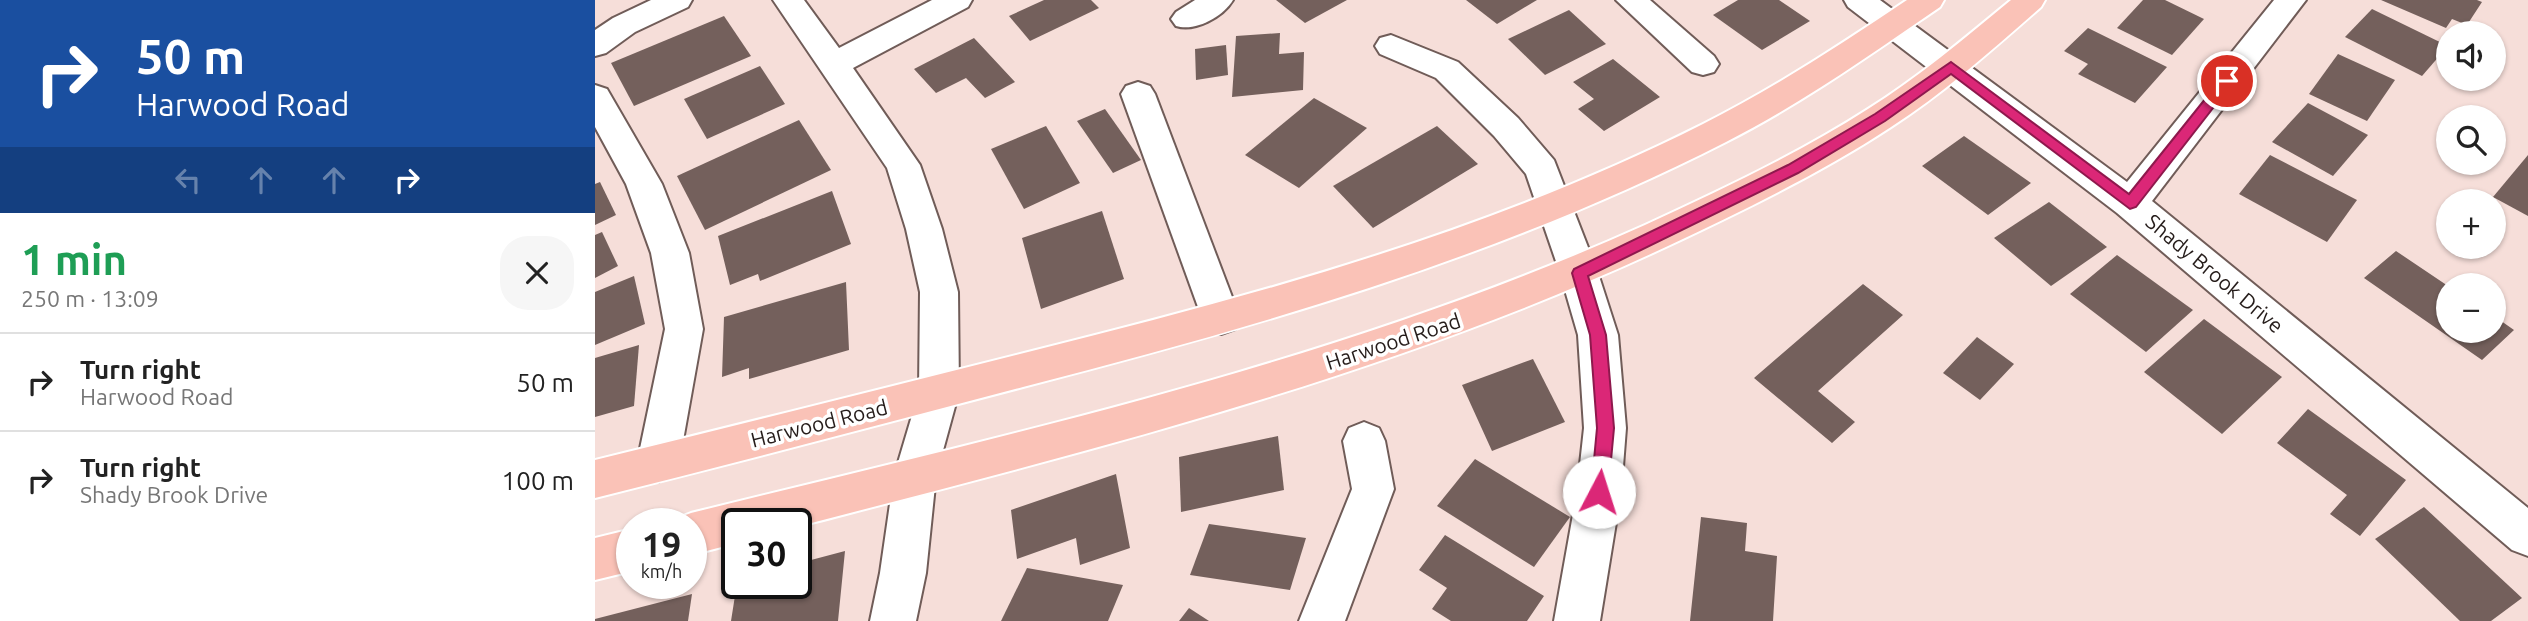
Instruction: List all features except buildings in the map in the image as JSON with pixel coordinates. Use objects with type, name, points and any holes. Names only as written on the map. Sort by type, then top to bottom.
[{"type":"main road","name":"Harwood Road","points":[[595,479],[1140,341],[1412,260],[1555,208],[1673,154],[1798,89],[1895,26],[1929,0]]},
{"type":"main road","name":"Harwood Road","points":[[707,530],[1146,417],[1447,324],[1579,273],[1793,169],[1880,117],[1951,67],[2030,0]]},
{"type":"main road","points":[[595,559],[616,554]]},
{"type":"street","points":[[595,45],[624,25],[677,0]]},
{"type":"street","points":[[788,0],[902,165],[924,229],[939,292],[939,392],[915,476],[893,621]]},
{"type":"street","points":[[833,65],[957,0]]},
{"type":"street","points":[[1187,19],[1219,0]]},
{"type":"street","points":[[1631,0],[1703,64]]},
{"type":"street","name":"Shady Brook Drive","points":[[1859,0],[2130,203],[2528,534]]},
{"type":"street","points":[[2130,203],[2291,0]]},
{"type":"street","points":[[1391,46],[1447,70],[1506,127],[1542,169],[1579,273],[1598,335],[1605,428],[1599,492],[1577,621]]},
{"type":"street","points":[[1138,94],[1221,318]]},
{"type":"street","points":[[595,97],[643,184],[670,253],[684,329],[658,463]]},
{"type":"street","points":[[1322,621],[1373,489],[1364,440]]},
{"type":"route","points":[[1599,492],[1605,428],[1598,335],[1579,273],[1793,169],[1880,117],[1951,67],[2130,203],[2227,81]]}]
